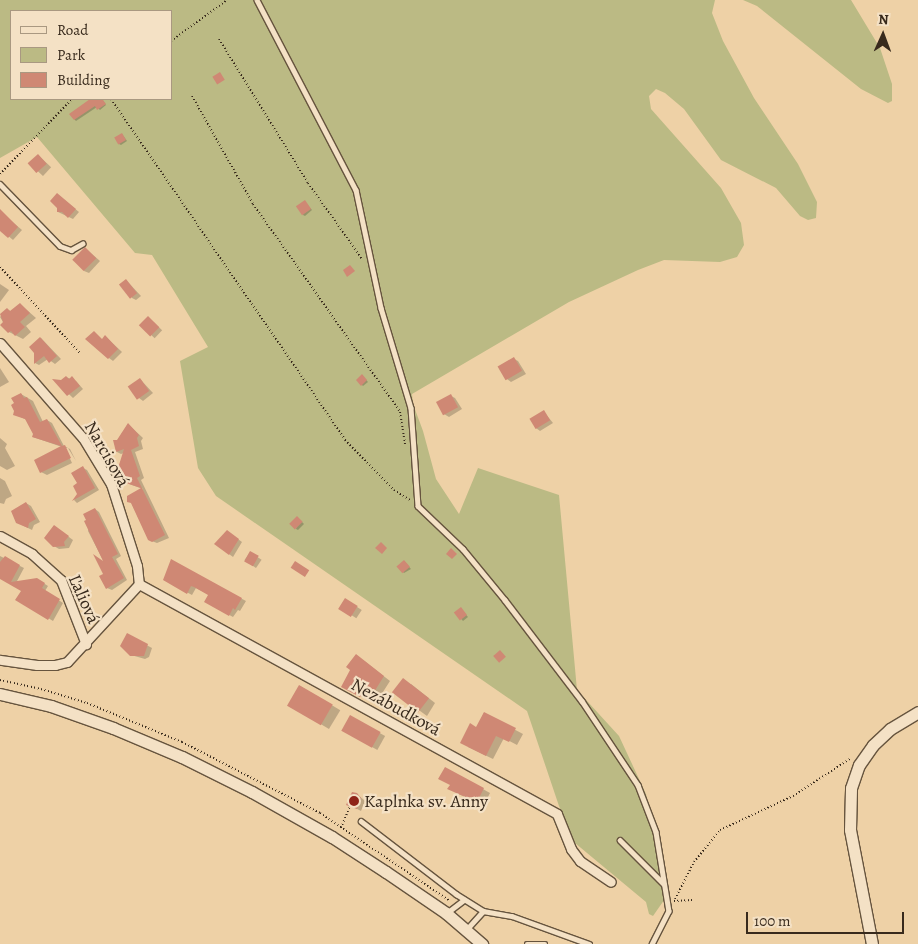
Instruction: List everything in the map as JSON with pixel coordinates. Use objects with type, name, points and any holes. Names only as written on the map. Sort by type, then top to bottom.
[{"type":"main road","points":[[0,694],[51,706],[113,728],[215,773],[332,837],[446,913],[482,944]]},
{"type":"main road","points":[[872,944],[849,816],[850,788],[865,754],[880,737],[918,712]]},
{"type":"street","name":"Narcisová","points":[[0,343],[83,438],[111,484],[137,566],[139,584]]},
{"type":"street","name":"Ľaliová","points":[[0,536],[32,554],[61,580],[86,644]]},
{"type":"street","points":[[0,660],[55,665],[67,662],[86,644],[139,584]]},
{"type":"street","name":"Nezábudková","points":[[139,584],[557,814],[571,849],[580,860],[612,882]]},
{"type":"lane","points":[[257,0],[356,190],[381,308],[411,408],[418,506],[463,549],[505,600],[582,701],[638,785],[656,832],[669,911],[652,944]]},
{"type":"lane","points":[[0,184],[60,246],[71,250],[82,244]]},
{"type":"lane","points":[[361,821],[464,900],[483,910],[512,916],[589,944]]},
{"type":"lane","points":[[620,840],[665,885]]},
{"type":"lane","points":[[446,913],[464,900]]},
{"type":"lane","points":[[466,930],[483,910]]},
{"type":"lane","points":[[527,944],[544,944]]},
{"type":"path","points":[[172,40],[226,0]]},
{"type":"path","points":[[218,39],[308,183],[363,260]]},
{"type":"path","points":[[192,96],[253,204],[400,412],[406,448]]},
{"type":"path","points":[[0,174],[71,100]]},
{"type":"path","points":[[112,100],[345,440],[394,490],[418,506]]},
{"type":"path","points":[[0,267],[80,353]]},
{"type":"path","points":[[669,911],[694,862],[720,830],[794,796],[846,759],[865,754]]},
{"type":"path","points":[[340,828],[350,808]]},
{"type":"path","points":[[674,901],[692,900]]},
{"type":"green space","points":[[0,0],[715,0],[712,13],[723,41],[754,98],[798,164],[817,202],[816,218],[808,220],[800,216],[776,188],[721,160],[684,109],[665,93],[656,89],[649,96],[651,109],[721,188],[741,223],[744,245],[737,257],[720,262],[664,260],[638,270],[569,302],[412,394],[413,404],[423,431],[436,479],[459,514],[478,468],[559,495],[577,690],[619,736],[646,794],[669,893],[653,916],[649,914],[646,902],[575,843],[559,806],[527,711],[216,496],[198,468],[180,361],[208,347],[152,255],[135,253],[37,137],[0,158]]},
{"type":"green space","points":[[743,0],[851,0],[880,48],[892,84],[892,101],[888,103],[861,89],[757,6]]},
{"type":"building","points":[[220,72],[225,80],[217,84],[212,77]]},
{"type":"building","points":[[89,100],[103,100],[106,104],[97,110],[95,106],[74,120],[69,114]]},
{"type":"building","points":[[122,133],[126,140],[118,144],[114,138]]},
{"type":"building","points":[[38,154],[47,164],[36,173],[28,163]]},
{"type":"building","points":[[57,193],[76,209],[68,218],[62,212],[57,212],[57,208],[50,201]]},
{"type":"building","points":[[305,200],[311,209],[302,215],[296,206]]},
{"type":"building","points":[[0,209],[18,227],[8,238],[0,231]]},
{"type":"building","points":[[85,247],[96,258],[84,271],[72,260]]},
{"type":"building","points":[[350,265],[355,271],[347,277],[343,270]]},
{"type":"building","points":[[126,279],[137,293],[130,299],[119,285]]},
{"type":"building","points":[[20,303],[30,313],[20,322],[25,327],[15,336],[11,331],[8,333],[0,325],[3,322],[0,314],[7,308],[10,311]]},
{"type":"building","points":[[148,316],[159,327],[150,337],[139,325]]},
{"type":"building","points":[[94,331],[102,339],[105,335],[118,349],[108,359],[85,339]]},
{"type":"building","points":[[40,337],[57,356],[49,363],[44,356],[34,364],[34,353],[29,347]]},
{"type":"building","points":[[514,357],[522,371],[506,380],[498,366]]},
{"type":"building","points":[[362,374],[367,380],[361,386],[356,380]]},
{"type":"building","points":[[66,376],[69,379],[72,376],[80,386],[67,396],[52,379],[61,380]]},
{"type":"building","points":[[140,378],[149,391],[137,400],[128,387]]},
{"type":"building","points":[[21,393],[24,398],[27,397],[40,422],[47,419],[62,446],[65,445],[71,458],[40,473],[34,460],[61,446],[32,437],[33,434],[25,419],[13,415],[14,411],[11,405],[14,403],[11,398]]},
{"type":"building","points":[[451,394],[458,407],[443,415],[436,402]]},
{"type":"building","points":[[544,410],[550,420],[536,429],[529,419]]},
{"type":"building","points":[[128,423],[139,435],[137,438],[139,446],[131,450],[140,476],[137,478],[165,535],[152,542],[148,540],[131,503],[127,502],[127,496],[141,488],[123,482],[118,468],[124,449],[116,452],[113,440],[117,440]]},
{"type":"building","points":[[83,466],[95,488],[72,501],[77,494],[73,486],[77,483],[71,473]]},
{"type":"building","points":[[26,502],[36,519],[29,523],[28,528],[16,523],[11,511]]},
{"type":"building","points":[[95,508],[118,554],[112,557],[124,578],[106,589],[99,576],[103,574],[93,554],[103,561],[84,521],[86,520],[83,514]]},
{"type":"building","points":[[297,516],[303,522],[295,529],[289,524]]},
{"type":"building","points":[[54,525],[69,536],[64,542],[65,546],[53,547],[44,538]]},
{"type":"building","points":[[227,530],[239,539],[229,555],[214,544]]},
{"type":"building","points":[[381,542],[387,548],[382,554],[375,548]]},
{"type":"building","points":[[451,548],[457,554],[452,559],[446,554]]},
{"type":"building","points":[[250,551],[259,556],[253,566],[244,561]]},
{"type":"building","points":[[5,556],[20,565],[11,582],[37,578],[45,583],[42,588],[60,599],[48,620],[15,600],[21,591],[0,579],[0,562]]},
{"type":"building","points":[[171,559],[242,598],[235,610],[233,608],[229,616],[204,602],[208,595],[194,587],[191,586],[187,594],[163,580]]},
{"type":"building","points":[[404,560],[410,567],[402,573],[396,567]]},
{"type":"building","points":[[295,561],[309,570],[305,577],[291,568]]},
{"type":"building","points":[[345,598],[358,606],[351,617],[338,609]]},
{"type":"building","points":[[461,607],[467,615],[460,620],[454,612]]},
{"type":"building","points":[[127,633],[148,644],[144,656],[130,656],[120,646]]},
{"type":"building","points":[[500,650],[506,657],[499,663],[493,656]]},
{"type":"building","points":[[356,654],[384,676],[374,692],[368,687],[360,697],[341,687],[350,670],[346,667]]},
{"type":"building","points":[[403,678],[429,698],[418,713],[392,692]]},
{"type":"building","points":[[299,685],[333,704],[321,725],[287,706]]},
{"type":"building","points":[[484,712],[516,728],[509,742],[496,736],[486,756],[460,743],[470,723],[476,727]]},
{"type":"building","points":[[350,715],[381,732],[372,748],[341,731]]},
{"type":"building","points":[[445,767],[484,788],[477,802],[447,789],[450,785],[438,779]]},
{"type":"building","name":"Kaplnka sv. Anny","points":[[352,792],[357,793],[361,798],[357,809],[346,805]]},
{"type":"place","name":"Kaplnka sv. Anny","points":[[354,801]]}]
